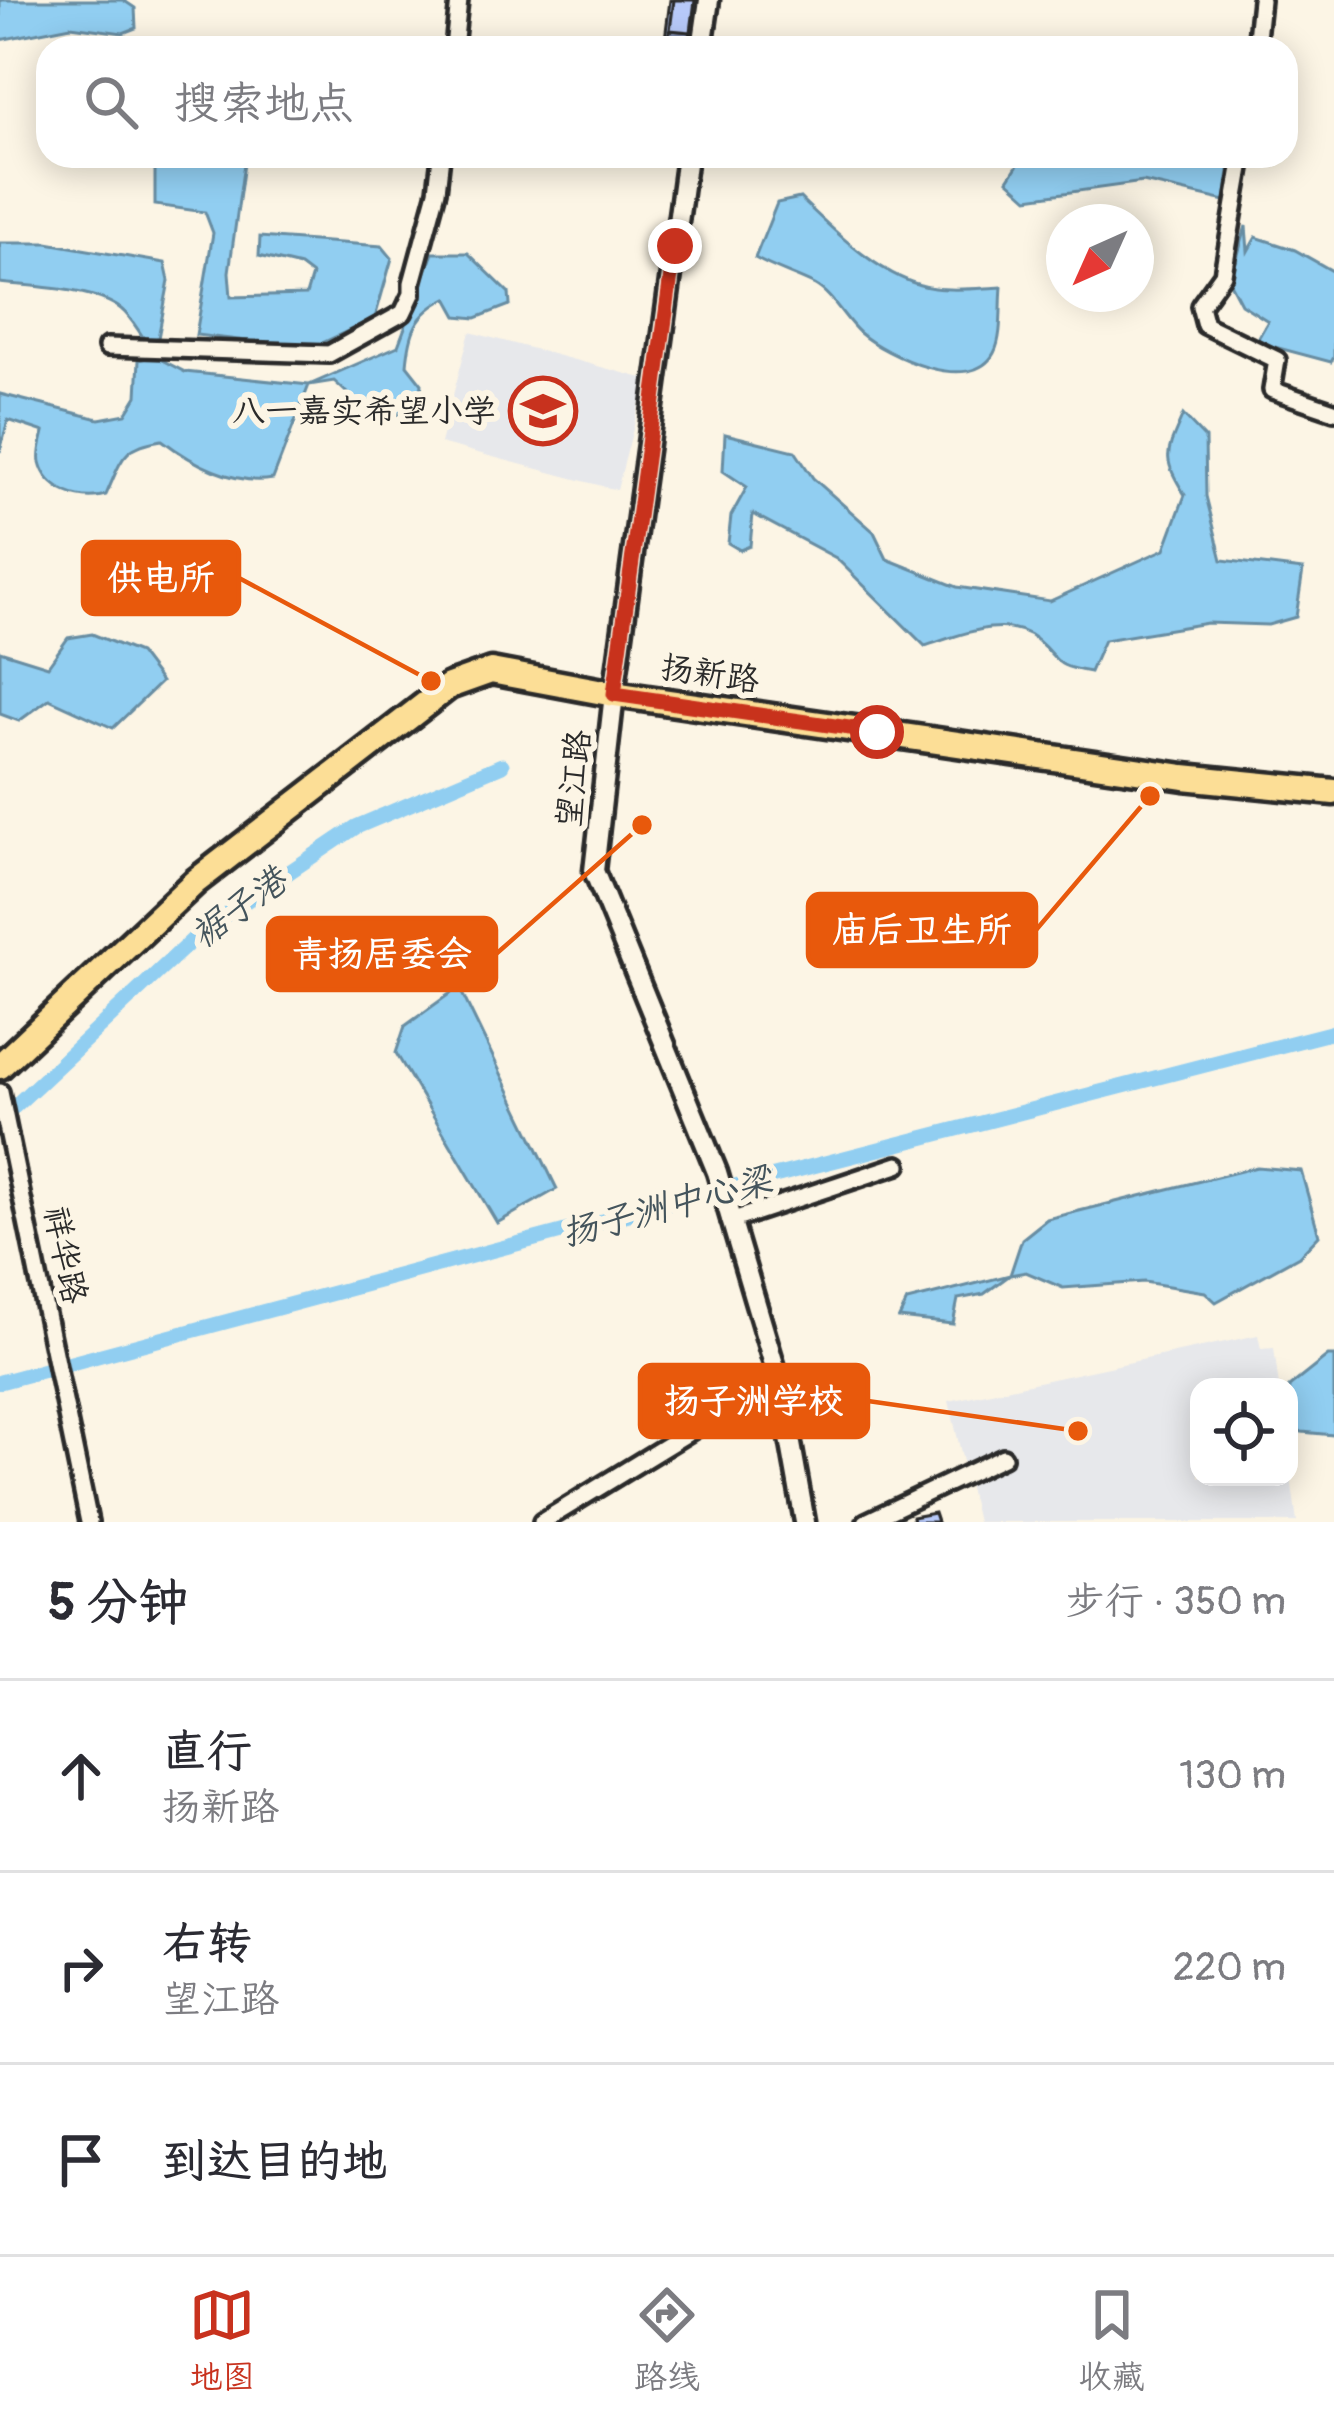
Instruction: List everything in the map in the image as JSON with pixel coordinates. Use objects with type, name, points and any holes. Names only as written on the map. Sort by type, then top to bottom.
[{"type":"main road","name":"扬新路","points":[[0,1066],[195,882],[449,686],[491,671],[614,694],[1184,777],[1334,792]]},
{"type":"street","points":[[455,36],[459,0]]},
{"type":"street","points":[[704,36],[709,0]]},
{"type":"street","points":[[1257,36],[1261,0]]},
{"type":"street","points":[[107,346],[329,354],[403,313],[412,294],[440,168]]},
{"type":"street","name":"望江路","points":[[685,168],[614,694],[595,871],[717,1172],[781,1388],[805,1522]]},
{"type":"street","points":[[1241,168],[1223,274],[1200,306],[1205,325],[1277,360],[1272,390],[1334,411]]},
{"type":"street","name":"祥华路","points":[[0,1092],[89,1522]]},
{"type":"street","points":[[729,1213],[898,1165]]},
{"type":"street","points":[[542,1522],[758,1390],[781,1388]]},
{"type":"street","points":[[866,1522],[1003,1456]]},
{"type":"shaded area","name":"八一嘉实希望小学","points":[[470,332],[646,379],[617,490],[440,443]]},
{"type":"shaded area","points":[[1258,1335],[1261,1349],[1274,1348],[1278,1378],[1190,1378],[1190,1486],[1292,1486],[1297,1522],[977,1522],[949,1401]]},
{"type":"water","points":[[0,0],[123,0],[135,8],[136,28],[123,33],[71,26],[0,40]]},
{"type":"water","points":[[155,168],[243,168],[229,272],[231,297],[306,295],[312,275],[300,266],[259,256],[260,237],[382,246],[392,258],[375,318],[320,344],[298,347],[196,335],[213,233],[205,212],[155,205]]},
{"type":"water","points":[[1016,168],[1229,168],[1225,201],[1143,182],[1028,198],[1008,180]]},
{"type":"water","points":[[800,198],[861,253],[915,284],[1002,287],[994,353],[983,365],[967,371],[907,360],[860,333],[815,285],[755,258],[777,203]]},
{"type":"water","points":[[1246,226],[1248,251],[1256,237],[1295,250],[1334,272],[1331,362],[1256,342],[1268,321],[1241,304],[1230,283]]},
{"type":"water","points":[[0,243],[47,243],[165,263],[169,281],[157,343],[145,340],[125,312],[109,302],[63,290],[0,283]]},
{"type":"water","points":[[433,253],[468,253],[509,293],[510,305],[476,318],[457,316],[447,298],[421,318],[407,365],[422,384],[420,398],[393,418],[371,415],[334,381],[309,385],[398,346]]},
{"type":"water","points":[[154,356],[185,372],[309,385],[273,479],[243,479],[214,471],[162,440],[130,451],[106,495],[86,497],[57,487],[44,472],[40,455],[44,432],[8,420],[0,452],[0,394],[99,419],[126,414],[137,396],[139,360]]},
{"type":"water","points":[[1183,415],[1205,438],[1206,496],[1222,560],[1303,570],[1296,617],[1268,625],[1207,623],[1104,640],[1090,672],[1062,665],[1036,639],[1010,628],[981,629],[925,646],[836,558],[753,514],[750,546],[740,550],[728,543],[731,516],[747,487],[723,471],[725,434],[795,451],[813,478],[874,532],[887,559],[957,587],[1050,601],[1165,549],[1185,495],[1169,456]]},
{"type":"water","points":[[92,634],[139,653],[161,682],[113,728],[49,699],[19,721],[0,714],[0,651],[48,666],[68,638]]},
{"type":"water","points":[[459,987],[557,1189],[497,1223],[396,1053],[405,1026]]},
{"type":"water","points":[[1257,1167],[1301,1171],[1319,1235],[1299,1256],[1216,1302],[1205,1292],[1144,1282],[1063,1288],[1026,1272],[1010,1275],[1022,1239],[1047,1219]]},
{"type":"water","points":[[1010,1275],[984,1294],[958,1299],[953,1324],[899,1318],[907,1301]]},
{"type":"water","points":[[1334,1356],[1334,1435],[1298,1430],[1298,1380]]},
{"type":"building","points":[[674,0],[695,0],[691,32],[670,30]]},
{"type":"building","points":[[934,1513],[937,1522],[913,1522],[912,1517]]},
{"type":"waterway","name":"裾子港","points":[[14,1107],[203,930],[356,827],[502,765]]},
{"type":"waterway","name":"扬子洲中心梁","points":[[0,1382],[1334,1032]]},
{"type":"place","name":"八一嘉实希望小学","points":[[543,411]]},
{"type":"place","name":"供电所","points":[[431,681]]},
{"type":"place","name":"庙后卫生所","points":[[1150,796]]},
{"type":"place","name":"青扬居委会","points":[[642,825]]},
{"type":"place","name":"扬子洲学校","points":[[1078,1431]]},
{"type":"route","points":[[675,246],[614,694],[877,732]]}]
